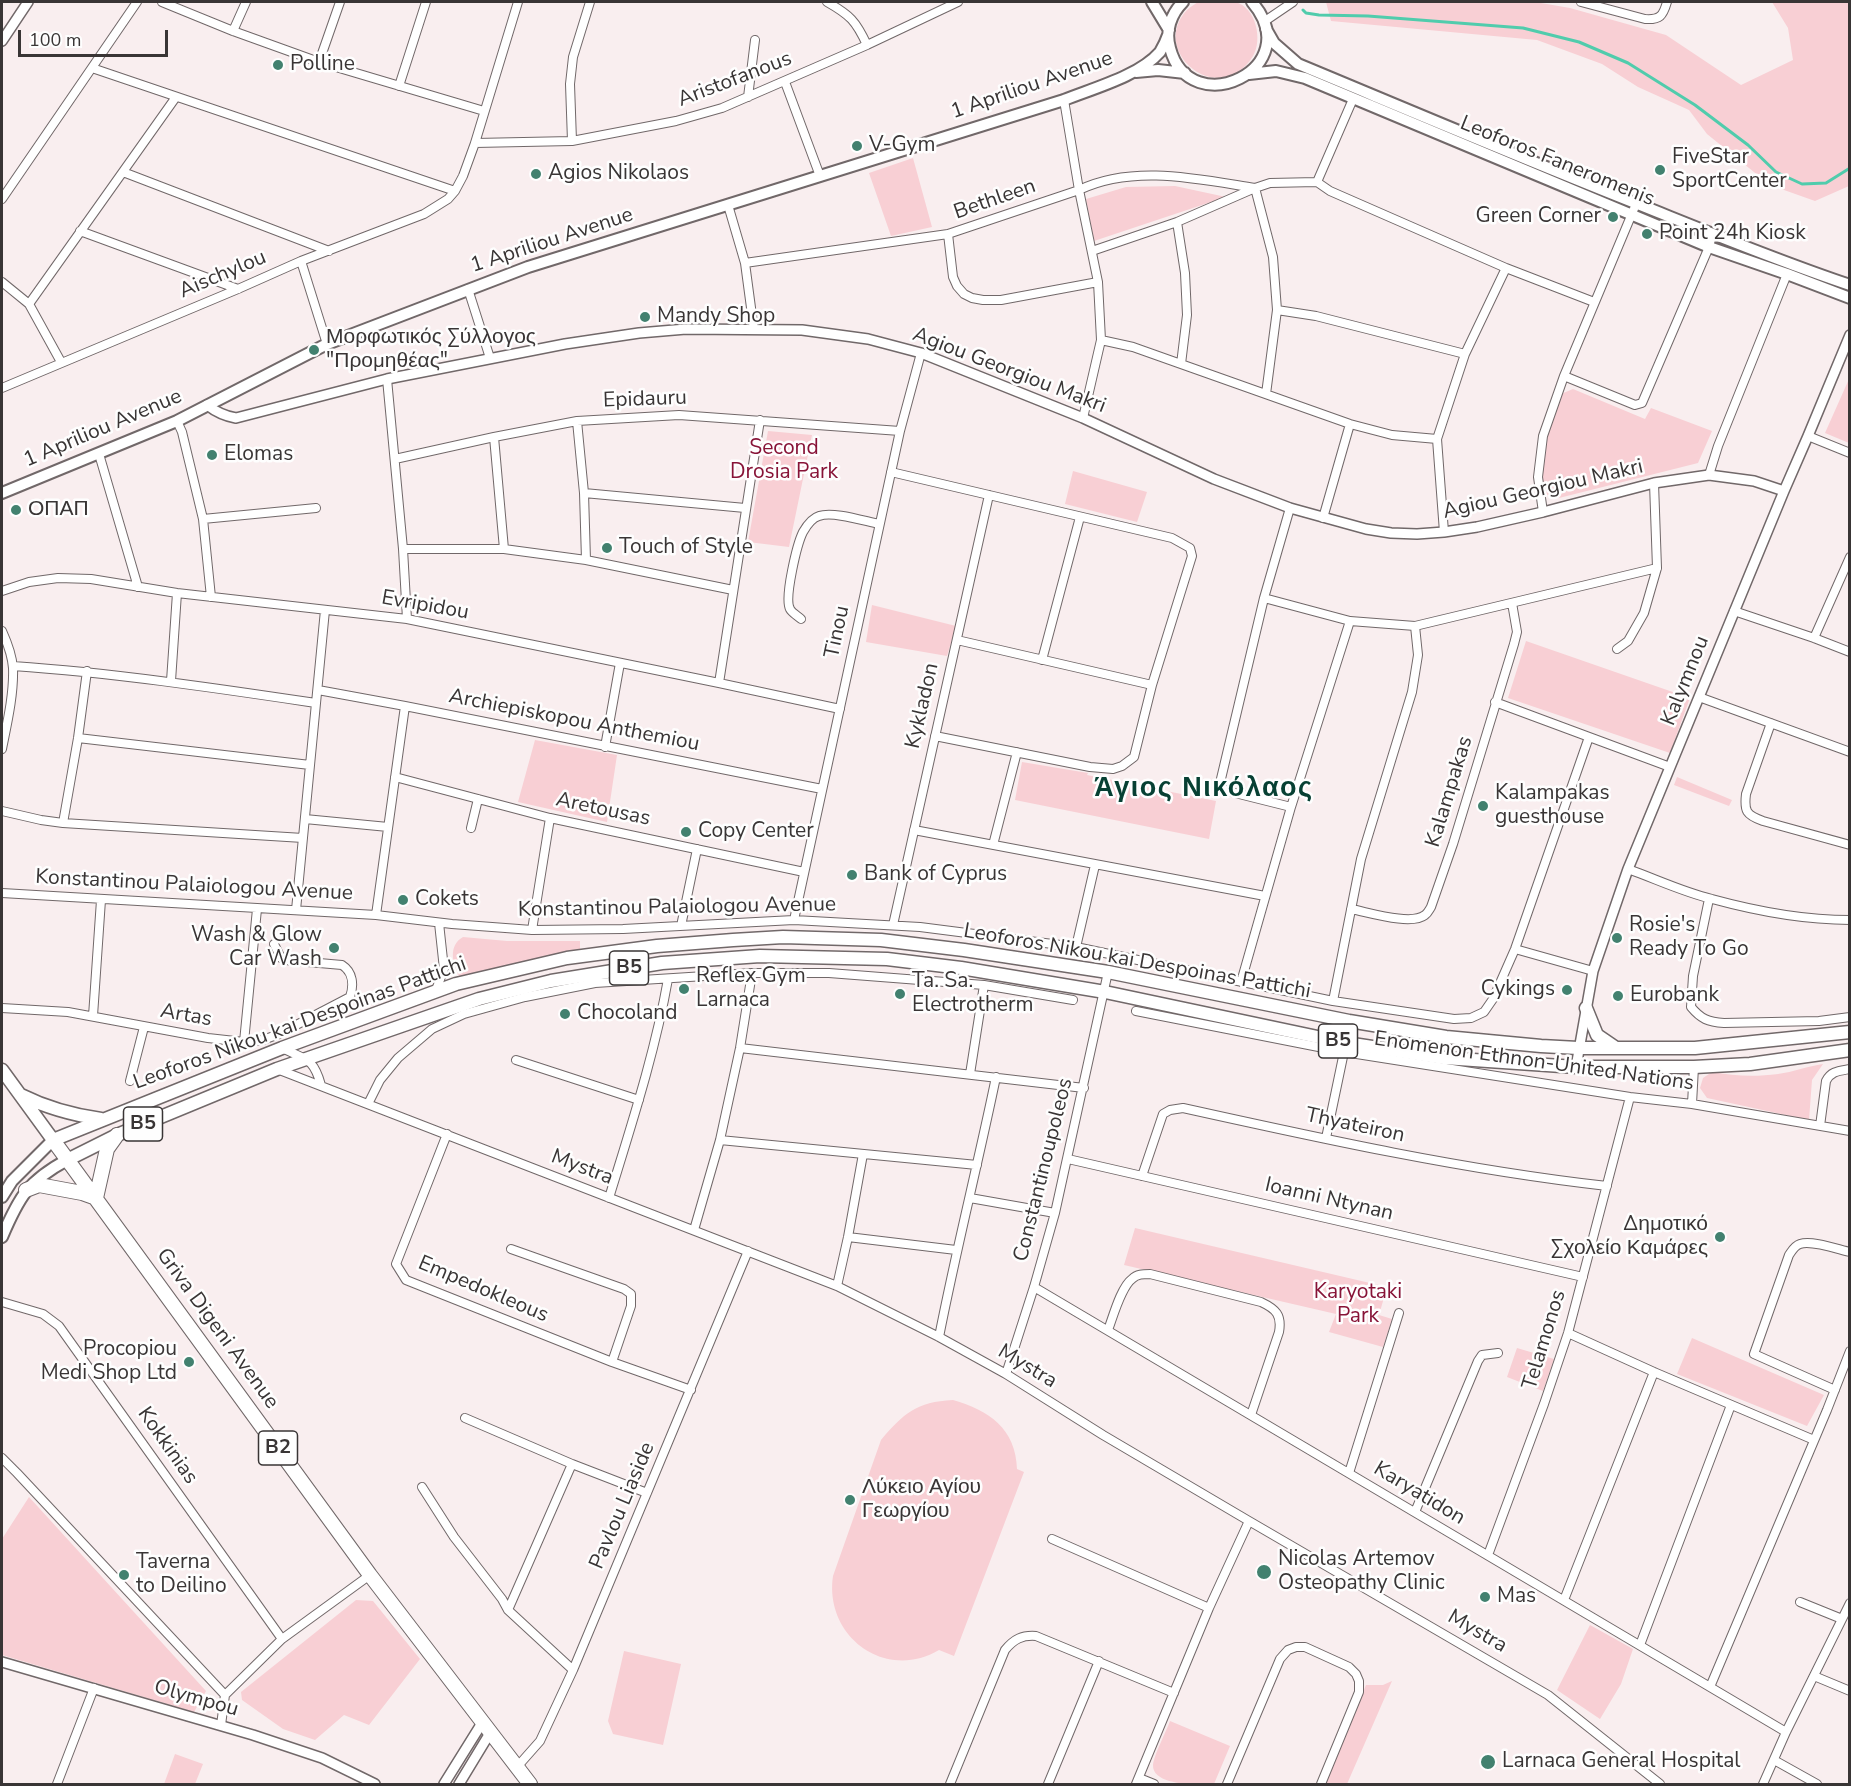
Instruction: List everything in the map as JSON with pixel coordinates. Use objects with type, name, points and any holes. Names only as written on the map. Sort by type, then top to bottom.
[{"type":"highway","points":[[26,1190],[39,1185],[96,1198],[107,1149],[117,1134]]},
{"type":"highway","name":"Griva Digeni Avenue","points":[[53,1140],[370,1575],[530,1785]]},
{"type":"main road","points":[[1152,2],[1168,33],[1172,56],[1185,73]]},
{"type":"main road","name":"1 Apriliou Avenue","points":[[2,493],[177,421],[327,344],[468,289],[528,267],[1064,100],[1133,72],[1161,51],[1175,12],[1183,2]]},
{"type":"main road","name":"Leoforos Faneromenis","points":[[1252,2],[1274,43],[1298,64],[1588,185],[1709,248],[1850,298]]},
{"type":"main road","points":[[1249,74],[1261,58],[1266,40],[1266,25]]},
{"type":"main road","name":"1 Apriliou Avenue","points":[[1133,72],[1158,70],[1185,73],[1194,79],[1217,85],[1228,84],[1249,74]]},
{"type":"main road","name":"Leoforos Faneromenis","points":[[1249,74],[1276,71],[1293,74],[1634,209],[1850,285]]},
{"type":"main road","name":"Leoforos Nikou kai Despoinas Pattichi","points":[[53,1140],[282,1048],[456,984],[567,958],[657,946],[783,937],[881,940],[976,952],[1108,972],[1348,1021],[1446,1037],[1578,1048],[1695,1048],[1850,1032]]},
{"type":"main road","name":"Leoforos Nikou kai Despoinas Pattichi","points":[[67,1160],[117,1134],[277,1069],[479,999],[550,981],[662,963],[760,956],[887,959],[961,968],[1105,992],[1346,1043],[1444,1058],[1576,1067],[1694,1067],[1750,1064],[1850,1050]]},
{"type":"main road","points":[[1586,1008],[1597,1035],[1616,1048]]},
{"type":"main road","name":"Griva Digeni Avenue","points":[[2,1070],[53,1140]]},
{"type":"main road","points":[[19,1094],[44,1106],[81,1116],[103,1119]]},
{"type":"main road","points":[[2,1197],[12,1181],[53,1140]]},
{"type":"main road","points":[[2,1237],[15,1206],[26,1190],[44,1172],[67,1160]]},
{"type":"street","points":[[2,41],[28,2]]},
{"type":"street","points":[[2,199],[137,2]]},
{"type":"street","points":[[162,2],[319,62],[484,111]]},
{"type":"street","points":[[233,31],[246,2]]},
{"type":"street","points":[[319,62],[340,2]]},
{"type":"street","points":[[399,86],[426,2]]},
{"type":"street","points":[[92,68],[455,191],[475,143],[518,2]]},
{"type":"street","points":[[573,141],[570,84],[573,57],[590,2]]},
{"type":"street","points":[[827,2],[842,10],[858,24],[867,45]]},
{"type":"street","name":"Aristofanous","points":[[475,143],[573,141],[676,121],[722,108],[785,82],[958,2]]},
{"type":"street","points":[[1266,25],[1293,2]]},
{"type":"street","points":[[1581,2],[1655,20],[1661,15],[1667,2]]},
{"type":"street","points":[[748,97],[755,40]]},
{"type":"street","points":[[785,82],[820,176]]},
{"type":"street","points":[[29,304],[176,97]]},
{"type":"street","points":[[1317,182],[1353,99]]},
{"type":"street","points":[[1064,100],[1098,282],[1101,340],[1083,418]]},
{"type":"street","points":[[123,172],[329,251]]},
{"type":"street","name":"Bethleen","points":[[745,263],[948,234],[1115,178],[1155,176],[1255,189]]},
{"type":"street","points":[[1092,251],[1177,222],[1270,183],[1317,182],[1330,191],[1506,268],[1594,302]]},
{"type":"street","points":[[1255,189],[1273,256],[1277,310],[1266,394]]},
{"type":"street","name":"Aischylou","points":[[2,388],[301,261],[424,214],[439,206],[455,191]]},
{"type":"street","points":[[728,205],[745,263],[754,330]]},
{"type":"street","points":[[1543,512],[1538,477],[1543,436],[1564,376],[1634,209]]},
{"type":"street","points":[[1177,222],[1185,273],[1187,315],[1181,364]]},
{"type":"street","points":[[80,231],[238,289]]},
{"type":"street","points":[[948,234],[953,277],[964,294],[972,298],[1001,300],[1098,282]]},
{"type":"street","points":[[1564,376],[1635,405],[1642,403],[1709,248],[1712,235]]},
{"type":"street","points":[[301,261],[327,344]]},
{"type":"street","points":[[1444,532],[1437,439],[1465,354],[1506,268]]},
{"type":"street","points":[[1709,475],[1718,446],[1787,274]]},
{"type":"street","points":[[2,282],[29,304],[61,362]]},
{"type":"street","points":[[468,289],[490,358]]},
{"type":"street","points":[[1277,310],[1316,316],[1465,354]]},
{"type":"street","name":"Agiou Georgiou Makri","points":[[207,405],[227,417],[236,418],[387,379],[565,344],[639,333],[686,329],[802,330],[868,339],[921,353],[1083,418],[1214,479],[1290,508],[1366,529],[1417,534],[1444,532],[1543,512],[1654,483],[1709,475],[1754,481],[1784,491]]},
{"type":"street","name":"Kalymnou","points":[[1576,1067],[1593,971],[1628,869],[1850,335]]},
{"type":"street","points":[[1101,340],[1133,347],[1350,424],[1392,435],[1437,439]]},
{"type":"street","name":"Tinou","points":[[794,920],[879,524],[921,353]]},
{"type":"street","points":[[387,379],[403,549],[407,619]]},
{"type":"street","name":"Epidauru","points":[[395,459],[577,421],[679,415],[900,431]]},
{"type":"street","points":[[719,683],[760,420]]},
{"type":"street","points":[[177,421],[182,432],[203,519],[211,597]]},
{"type":"street","points":[[577,421],[584,493],[586,560]]},
{"type":"street","points":[[1323,518],[1350,424]]},
{"type":"street","points":[[1808,436],[1850,453]]},
{"type":"street","points":[[494,437],[504,549]]},
{"type":"street","points":[[99,454],[138,587]]},
{"type":"street","points":[[891,472],[1172,538],[1190,548],[1192,556],[1152,685],[1134,757],[1122,766],[1103,769],[935,736]]},
{"type":"street","points":[[1617,649],[1628,641],[1644,614],[1657,568],[1654,483]]},
{"type":"street","points":[[584,493],[745,508]]},
{"type":"street","name":"Kykladon","points":[[893,925],[988,495]]},
{"type":"street","points":[[203,519],[316,508]]},
{"type":"street","points":[[1290,508],[1264,598],[1220,783],[1227,791],[1292,807]]},
{"type":"street","points":[[801,619],[790,610],[788,601],[798,546],[803,532],[811,521],[819,516],[830,514],[879,524]]},
{"type":"street","points":[[1042,660],[1080,517]]},
{"type":"street","points":[[403,549],[504,549],[586,560],[733,590]]},
{"type":"street","points":[[1814,638],[1850,557]]},
{"type":"street","points":[[1264,598],[1350,621],[1416,626],[1657,568]]},
{"type":"street","name":"Evripidou","points":[[2,591],[29,582],[58,578],[91,579],[211,597],[407,619],[840,709]]},
{"type":"street","points":[[171,681],[177,592]]},
{"type":"street","name":"Kalampakas","points":[[1351,909],[1405,920],[1425,915],[1431,907],[1515,644],[1517,632],[1512,603]]},
{"type":"street","points":[[296,910],[325,610]]},
{"type":"street","points":[[1734,611],[1850,652]]},
{"type":"street","points":[[1241,982],[1265,896],[1350,621]]},
{"type":"street","points":[[1333,1001],[1361,859],[1412,692],[1418,656],[1416,626]]},
{"type":"street","points":[[2,631],[13,666],[13,681],[4,724],[2,749]]},
{"type":"street","points":[[957,640],[1152,685]]},
{"type":"street","points":[[605,747],[620,663]]},
{"type":"street","points":[[13,666],[87,671],[171,681],[316,703]]},
{"type":"street","points":[[63,823],[87,671]]},
{"type":"street","name":"Archiepiskopou Anthemiou","points":[[318,690],[822,789]]},
{"type":"street","points":[[1699,697],[1850,752]]},
{"type":"street","points":[[1495,702],[1670,767]]},
{"type":"street","points":[[376,915],[405,706]]},
{"type":"street","points":[[1771,723],[1746,794],[1747,812],[1762,821],[1850,845]]},
{"type":"street","points":[[1588,737],[1515,949],[1593,971]]},
{"type":"street","points":[[78,738],[310,765]]},
{"type":"street","points":[[993,845],[1017,752]]},
{"type":"street","name":"Aretousas","points":[[395,777],[550,818],[804,872]]},
{"type":"street","points":[[471,828],[478,799]]},
{"type":"street","points":[[2,810],[40,820],[63,823],[303,838]]},
{"type":"street","points":[[532,930],[550,818]]},
{"type":"street","points":[[305,819],[388,827]]},
{"type":"street","points":[[914,830],[1265,896]]},
{"type":"street","points":[[681,926],[697,849]]},
{"type":"street","points":[[1076,947],[1095,865]]},
{"type":"street","points":[[1628,869],[1710,899],[1820,920],[1850,920]]},
{"type":"street","name":"Konstantinou Palaiologou Avenue","points":[[2,893],[376,915],[439,923],[532,930],[623,929],[794,920],[893,925],[1076,947],[1333,1001],[1454,1019],[1471,1018],[1484,1012],[1493,999],[1515,949]]},
{"type":"street","points":[[1710,899],[1693,976],[1691,1007],[1699,1017],[1710,1022],[1819,1021],[1850,1017]]},
{"type":"street","points":[[93,1016],[101,900]]},
{"type":"street","points":[[244,1042],[257,909]]},
{"type":"street","points":[[436,990],[444,969],[439,923]]},
{"type":"street","name":"Artas","points":[[2,1008],[68,1012],[208,1038],[244,1042],[263,1040],[279,1034],[350,997],[352,991],[349,969],[342,966],[288,961],[281,958],[274,944]]},
{"type":"street","points":[[444,969],[456,984]]},
{"type":"street","name":"Constantinoupoleos","points":[[1006,1374],[1034,1287],[1068,1159],[1108,972]]},
{"type":"street","points":[[368,1104],[380,1080],[398,1058],[432,1029],[464,1014],[525,997],[595,983],[752,974],[829,973],[984,984],[1073,1000]]},
{"type":"street","points":[[694,1230],[720,1140],[740,1048],[752,974]]},
{"type":"street","points":[[609,1198],[639,1100],[662,1012],[668,979]]},
{"type":"street","points":[[970,1074],[984,984]]},
{"type":"street","name":"Enomenon Ethnon-United Nations","points":[[1136,1011],[1344,1052],[1630,1097],[1692,1104],[1850,1131]]},
{"type":"street","points":[[130,1081],[144,1027]]},
{"type":"street","points":[[282,1048],[315,1066],[321,1085]]},
{"type":"street","points":[[740,1048],[1084,1088]]},
{"type":"street","points":[[1326,1138],[1344,1052]]},
{"type":"street","points":[[516,1060],[639,1100]]},
{"type":"street","points":[[1692,1104],[1694,1067]]},
{"type":"street","name":"Mystra","points":[[277,1069],[837,1286],[939,1337],[1006,1374],[1103,1435],[1548,1695],[1660,1785]]},
{"type":"street","points":[[1820,1126],[1826,1081],[1829,1075],[1836,1071],[1850,1069]]},
{"type":"street","points":[[939,1337],[956,1250],[970,1198],[996,1077]]},
{"type":"street","name":"Telamonos","points":[[1488,1555],[1568,1333],[1630,1097]]},
{"type":"street","name":"Thyateiron","points":[[1142,1176],[1163,1113],[1183,1108],[1447,1163],[1535,1178],[1607,1186]]},
{"type":"street","name":"Empedokleous","points":[[447,1134],[396,1264],[406,1280],[612,1362],[691,1390]]},
{"type":"street","points":[[720,1140],[977,1165]]},
{"type":"street","points":[[837,1286],[863,1154]]},
{"type":"street","name":"Ioanni Ntynan","points":[[1068,1159],[1583,1277]]},
{"type":"street","points":[[970,1198],[1054,1213]]},
{"type":"street","points":[[848,1237],[956,1250]]},
{"type":"street","points":[[1834,1390],[1754,1354],[1789,1255],[1794,1248],[1800,1244],[1810,1243],[1850,1252]]},
{"type":"street","points":[[511,1249],[624,1289],[631,1294],[631,1306],[612,1362]]},
{"type":"street","name":"Pavlou Liaside","points":[[517,1767],[540,1741],[573,1670],[748,1251]]},
{"type":"street","points":[[1108,1330],[1127,1284],[1133,1277],[1141,1274],[1150,1274],[1269,1306],[1277,1313],[1281,1322],[1251,1415]]},
{"type":"street","name":"Karyatidon","points":[[1034,1287],[1786,1732]]},
{"type":"street","name":"Kokkinias","points":[[2,1302],[43,1314],[59,1326],[282,1639]]},
{"type":"street","points":[[1349,1473],[1399,1313]]},
{"type":"street","points":[[1568,1333],[1814,1440]]},
{"type":"street","points":[[1710,1687],[1850,1351]]},
{"type":"street","points":[[1415,1512],[1478,1361],[1482,1355],[1498,1353]]},
{"type":"street","points":[[1564,1600],[1654,1372]]},
{"type":"street","points":[[1640,1645],[1731,1405]]},
{"type":"street","points":[[465,1418],[647,1493]]},
{"type":"street","points":[[2,1458],[225,1695]]},
{"type":"street","points":[[508,1610],[572,1464]]},
{"type":"street","points":[[422,1487],[454,1538],[502,1599],[508,1610],[573,1670]]},
{"type":"street","points":[[1155,1785],[1138,1781],[1209,1608],[1249,1521]]},
{"type":"street","points":[[1052,1539],[1209,1608]]},
{"type":"street","points":[[221,1725],[225,1695],[282,1639],[370,1575]]},
{"type":"street","points":[[1800,1602],[1842,1619]]},
{"type":"street","points":[[1763,1785],[1786,1732],[1850,1604]]},
{"type":"street","points":[[950,1785],[1005,1650],[1017,1638],[1027,1635],[1036,1636],[1174,1693]]},
{"type":"street","points":[[1227,1785],[1280,1659],[1288,1650],[1305,1647],[1349,1667],[1359,1681],[1359,1692],[1321,1785]]},
{"type":"street","points":[[1048,1785],[1099,1661]]},
{"type":"street","name":"Olympou","points":[[2,1662],[221,1725],[322,1758],[375,1785]]},
{"type":"street","points":[[1814,1676],[1850,1691]]},
{"type":"street","points":[[57,1785],[94,1688]]},
{"type":"street","points":[[444,1785],[486,1728]]},
{"type":"street","points":[[459,1785],[486,1728]]},
{"type":"street","points":[[1774,1760],[1816,1785]]},
{"type":"green space","points":[[1198,2],[1235,2],[1248,10],[1253,17],[1257,33],[1256,49],[1253,56],[1239,71],[1223,78],[1207,76],[1193,69],[1182,57],[1176,42],[1177,26],[1187,10]]},
{"type":"green space","points":[[1326,2],[1535,2],[1570,8],[1666,35],[1741,85],[1793,60],[1788,28],[1772,2],[1849,2],[1849,186],[1815,201],[1770,185],[1707,134],[1689,110],[1638,87],[1602,64],[1537,40],[1331,21]]},
{"type":"green space","points":[[913,158],[932,227],[891,236],[869,173]]},
{"type":"green space","points":[[1175,186],[1226,197],[1094,241],[1086,199],[1126,187]]},
{"type":"green space","points":[[1849,379],[1849,443],[1825,433]]},
{"type":"green space","points":[[1573,389],[1645,419],[1651,408],[1712,431],[1698,463],[1559,498],[1545,494],[1542,472],[1547,437],[1561,394]]},
{"type":"green space","name":"Second Drosia Park","points":[[768,431],[812,435],[789,547],[748,542]]},
{"type":"green space","points":[[1073,471],[1147,492],[1137,522],[1065,504]]},
{"type":"green space","points":[[872,605],[956,626],[947,656],[866,642]]},
{"type":"green space","points":[[1526,641],[1690,698],[1670,753],[1508,698]]},
{"type":"green space","points":[[535,740],[617,755],[607,822],[518,802]]},
{"type":"green space","points":[[1022,762],[1088,773],[1087,775],[1216,801],[1209,839],[1015,800]]},
{"type":"green space","points":[[1677,777],[1732,800],[1729,806],[1674,785]]},
{"type":"green space","points":[[463,937],[507,941],[580,941],[580,954],[460,977],[455,967],[453,950]]},
{"type":"green space","points":[[1823,1064],[1812,1080],[1809,1120],[1707,1098],[1700,1088],[1703,1078],[1712,1072],[1745,1076],[1769,1075]]},
{"type":"green space","name":"Karyotaki Park","points":[[1135,1228],[1387,1287],[1379,1315],[1392,1319],[1383,1347],[1329,1332],[1336,1314],[1124,1265]]},
{"type":"green space","points":[[1692,1338],[1824,1395],[1807,1426],[1677,1374]]},
{"type":"green space","points":[[1517,1348],[1554,1359],[1543,1391],[1507,1377]]},
{"type":"green space","points":[[953,1400],[978,1409],[998,1423],[1012,1443],[1017,1469],[1024,1472],[954,1656],[939,1650],[919,1658],[898,1660],[879,1656],[862,1648],[848,1634],[838,1617],[833,1598],[833,1576],[881,1440],[904,1416],[920,1406]]},
{"type":"green space","points":[[29,1497],[206,1691],[194,1712],[2,1655],[2,1539]]},
{"type":"green space","points":[[356,1600],[373,1601],[420,1659],[369,1725],[344,1715],[315,1740],[283,1729],[242,1700],[241,1692]]},
{"type":"green space","points":[[1590,1625],[1633,1649],[1621,1684],[1600,1719],[1557,1690]]},
{"type":"green space","points":[[624,1651],[681,1664],[663,1745],[613,1734],[608,1721]]},
{"type":"green space","points":[[1392,1681],[1347,1784],[1324,1784],[1366,1685],[1383,1685]]},
{"type":"green space","points":[[1170,1721],[1230,1746],[1214,1784],[1168,1781],[1155,1772],[1154,1761]]},
{"type":"green space","points":[[175,1754],[203,1764],[195,1784],[164,1784]]},
{"type":"waterway","points":[[1303,10],[1306,13],[1319,15],[1368,16],[1523,28],[1579,42],[1628,63],[1695,105],[1748,145],[1776,172],[1802,184],[1826,183],[1850,168]]},
{"type":"place","name":"Polline","points":[[278,65]]},
{"type":"place","name":"V-Gym","points":[[857,146]]},
{"type":"place","name":"FiveStar SportCenter","points":[[1660,170]]},
{"type":"place","name":"Agios Nikolaos","points":[[536,174]]},
{"type":"place","name":"Green Corner","points":[[1613,217]]},
{"type":"place","name":"Point 24h Kiosk","points":[[1647,234]]},
{"type":"place","name":"Mandy Shop","points":[[645,317]]},
{"type":"place","name":"Μορφωτικός Σύλλογος \"Προμηθέας\"","points":[[314,350]]},
{"type":"place","name":"Elomas","points":[[212,455]]},
{"type":"place","name":"ΟΠΑΠ","points":[[16,510]]},
{"type":"place","name":"Touch of Style","points":[[607,548]]},
{"type":"place","name":"Kalampakas guesthouse","points":[[1483,806]]},
{"type":"place","name":"Copy Center","points":[[686,832]]},
{"type":"place","name":"Bank of Cyprus","points":[[852,875]]},
{"type":"place","name":"Cokets","points":[[403,900]]},
{"type":"place","name":"Rosie's Ready To Go","points":[[1617,938]]},
{"type":"place","name":"Wash & Glow Car Wash","points":[[334,948]]},
{"type":"place","name":"Reflex Gym Larnaca","points":[[684,989]]},
{"type":"place","name":"Cykings","points":[[1567,990]]},
{"type":"place","name":"Ta. Sa. Electrotherm","points":[[900,994]]},
{"type":"place","name":"Eurobank","points":[[1618,996]]},
{"type":"place","name":"Chocoland","points":[[565,1014]]},
{"type":"place","name":"Δημοτικό Σχολείο Καμάρες","points":[[1720,1237]]},
{"type":"place","name":"Procopiou Medi Shop Ltd","points":[[189,1362]]},
{"type":"place","name":"Λύκειο Αγίου Γεωργίου","points":[[850,1500]]},
{"type":"place","name":"Nicolas Artemov Osteopathy Clinic","points":[[1264,1572]]},
{"type":"place","name":"Taverna to Deilino","points":[[124,1575]]},
{"type":"place","name":"Mas","points":[[1485,1597]]},
{"type":"place","name":"Larnaca General Hospital","points":[[1488,1762]]},
{"type":"district","name":"Άγιος Νικόλαος","points":[[1204,789]]}]
